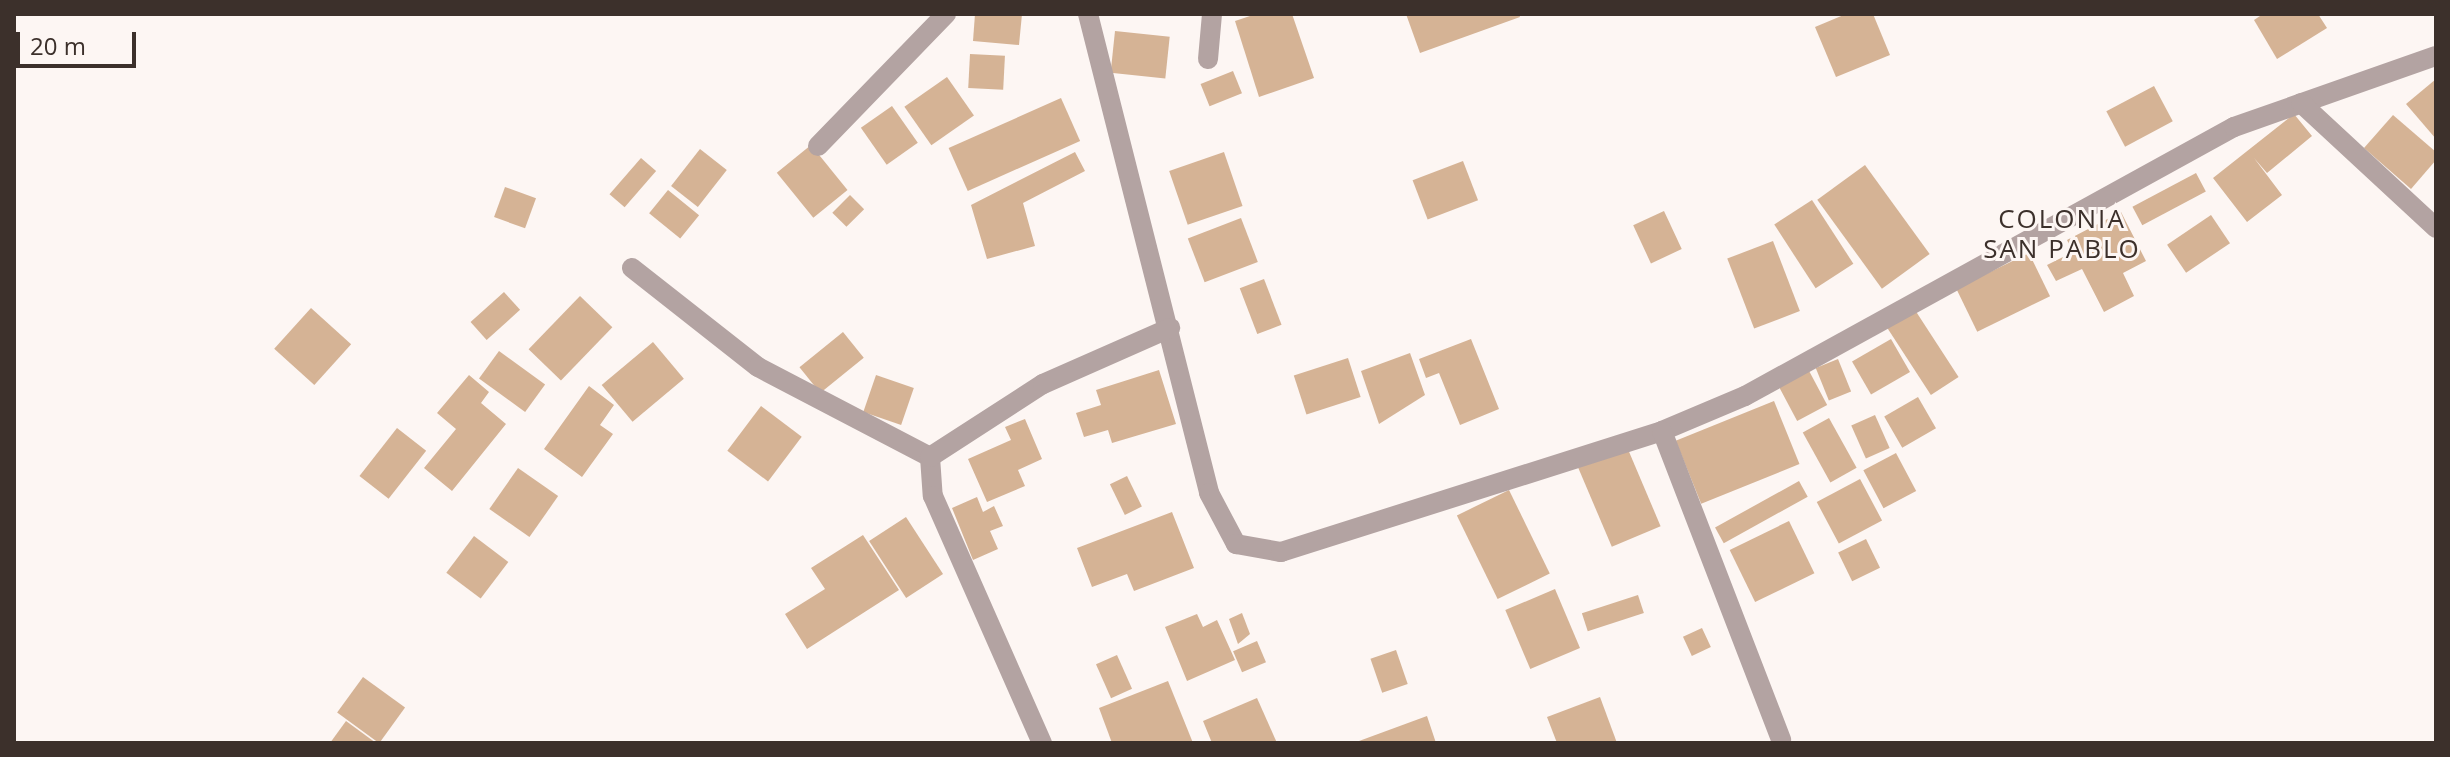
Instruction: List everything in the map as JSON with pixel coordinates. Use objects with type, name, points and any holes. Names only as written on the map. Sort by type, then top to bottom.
[{"type":"street","points":[[818,146],[946,14]]},
{"type":"street","points":[[1088,14],[1170,328],[1209,493],[1236,544],[1281,552],[1662,431],[1827,353],[2234,127],[2436,56]]},
{"type":"street","points":[[1208,59],[1212,14]]},
{"type":"street","points":[[2301,103],[2436,228]]},
{"type":"street","points":[[632,268],[758,367],[930,457]]},
{"type":"street","points":[[930,457],[1043,384],[1170,328]]},
{"type":"street","points":[[1662,431],[1781,740]]},
{"type":"street","points":[[930,457],[933,496],[1042,743]]},
{"type":"building","points":[[975,14],[1022,14],[1019,45],[973,41]]},
{"type":"building","points":[[1256,14],[1292,14],[1314,78],[1259,97],[1235,21]]},
{"type":"building","points":[[1406,14],[1519,14],[1520,17],[1420,53]]},
{"type":"building","points":[[1846,14],[1873,14],[1890,55],[1836,77],[1815,27]]},
{"type":"building","points":[[2263,14],[2318,14],[2327,28],[2277,59],[2254,20]]},
{"type":"building","points":[[1115,31],[1170,37],[1165,79],[1111,73]]},
{"type":"building","points":[[970,54],[1005,56],[1003,90],[968,88]]},
{"type":"building","points":[[1233,71],[1242,93],[1210,106],[1201,84]]},
{"type":"building","points":[[947,77],[974,116],[931,145],[904,107]]},
{"type":"building","points":[[2436,79],[2436,139],[2406,104]]},
{"type":"building","points":[[2154,86],[2173,121],[2125,147],[2106,111]]},
{"type":"building","points":[[1061,98],[1080,141],[968,191],[949,148]]},
{"type":"building","points":[[892,106],[918,143],[887,165],[861,128]]},
{"type":"building","points":[[2294,114],[2312,136],[2267,173],[2254,158],[2282,195],[2247,222],[2213,178]]},
{"type":"building","points":[[2393,115],[2436,152],[2436,160],[2411,189],[2364,148]]},
{"type":"building","points":[[811,145],[848,190],[813,218],[777,173]]},
{"type":"building","points":[[700,149],[727,170],[698,207],[671,186]]},
{"type":"building","points":[[1075,152],[1085,171],[1023,203],[1035,246],[987,259],[971,205]]},
{"type":"building","points":[[1224,152],[1243,206],[1188,225],[1169,171]]},
{"type":"building","points":[[641,158],[656,171],[625,207],[610,194]]},
{"type":"building","points":[[1463,161],[1478,200],[1428,220],[1413,180]]},
{"type":"building","points":[[1865,165],[1930,254],[1882,289],[1817,200]]},
{"type":"building","points":[[2196,173],[2206,192],[2142,225],[2132,207]]},
{"type":"building","points":[[505,187],[536,198],[525,228],[494,217]]},
{"type":"building","points":[[668,190],[699,215],[680,238],[649,213]]},
{"type":"building","points":[[850,195],[864,209],[846,227],[832,213]]},
{"type":"building","points":[[1812,200],[1853,264],[1816,288],[1774,225]]},
{"type":"building","points":[[1664,211],[1682,249],[1651,263],[1633,225]]},
{"type":"building","points":[[2121,212],[2146,261],[2123,273],[2134,296],[2104,312],[2082,269],[2056,281],[2047,265],[2073,252],[2067,240]]},
{"type":"building","points":[[2211,215],[2230,243],[2186,273],[2167,245]]},
{"type":"building","points":[[1241,218],[1258,262],[1205,282],[1188,238]]},
{"type":"building","points":[[1773,241],[1800,311],[1754,329],[1727,259]]},
{"type":"building","points":[[2029,253],[2050,296],[1977,332],[1956,289]]},
{"type":"building","points":[[1264,279],[1282,325],[1257,334],[1240,288]]},
{"type":"building","points":[[504,292],[520,310],[487,340],[471,322]]},
{"type":"building","points":[[580,296],[612,327],[561,380],[529,349]]},
{"type":"building","points":[[311,308],[351,344],[314,385],[274,349]]},
{"type":"building","points":[[1915,310],[1959,377],[1931,395],[1887,328]]},
{"type":"building","points":[[843,332],[864,358],[820,393],[799,367]]},
{"type":"building","points":[[1471,339],[1499,409],[1460,425],[1439,373],[1426,378],[1419,359]]},
{"type":"building","points":[[1891,339],[1910,372],[1871,394],[1852,362]]},
{"type":"building","points":[[653,342],[684,379],[633,422],[602,385]]},
{"type":"building","points":[[499,351],[545,385],[525,412],[479,379]]},
{"type":"building","points":[[1410,353],[1425,395],[1379,424],[1361,371]]},
{"type":"building","points":[[1348,358],[1361,397],[1306,415],[1294,376]]},
{"type":"building","points":[[1838,359],[1851,391],[1829,400],[1816,368]]},
{"type":"building","points":[[1807,367],[1827,405],[1797,421],[1777,383]]},
{"type":"building","points":[[1159,370],[1176,424],[1112,443],[1108,430],[1084,437],[1076,413],[1101,405],[1096,390]]},
{"type":"building","points":[[469,375],[489,392],[481,403],[506,424],[452,491],[424,468],[456,429],[437,413]]},
{"type":"building","points":[[876,375],[914,388],[901,425],[863,412]]},
{"type":"building","points":[[589,386],[614,405],[600,425],[613,434],[582,477],[544,449]]},
{"type":"building","points":[[1918,397],[1936,428],[1902,448],[1884,416]]},
{"type":"building","points":[[1774,401],[1799,464],[1701,504],[1676,441]]},
{"type":"building","points":[[761,406],[802,437],[768,481],[727,451]]},
{"type":"building","points":[[1875,415],[1890,448],[1866,458],[1851,426]]},
{"type":"building","points":[[1829,418],[1857,468],[1830,482],[1803,433]]},
{"type":"building","points":[[1025,419],[1042,459],[1018,470],[1025,486],[987,502],[968,459],[1011,440],[1005,427]]},
{"type":"building","points":[[397,428],[426,451],[389,499],[359,476]]},
{"type":"building","points":[[1627,447],[1661,526],[1612,547],[1578,468]]},
{"type":"building","points":[[1896,453],[1916,491],[1884,508],[1863,470]]},
{"type":"building","points":[[518,468],[558,496],[529,537],[489,509]]},
{"type":"building","points":[[1127,476],[1142,507],[1125,515],[1110,484]]},
{"type":"building","points":[[1860,479],[1882,520],[1839,544],[1817,502]]},
{"type":"building","points":[[1799,481],[1808,497],[1724,543],[1715,528]]},
{"type":"building","points":[[1509,490],[1550,574],[1498,599],[1457,515]]},
{"type":"building","points":[[977,497],[983,512],[994,506],[1003,526],[990,531],[998,549],[973,560],[952,508]]},
{"type":"building","points":[[1172,512],[1194,568],[1134,591],[1127,574],[1092,587],[1077,548]]},
{"type":"building","points":[[906,517],[943,574],[906,598],[869,541]]},
{"type":"building","points":[[1789,521],[1814,573],[1755,602],[1730,550]]},
{"type":"building","points":[[863,535],[899,590],[807,649],[785,614],[825,589],[811,568]]},
{"type":"building","points":[[474,536],[508,562],[481,599],[446,573]]},
{"type":"building","points":[[1866,539],[1880,568],[1852,581],[1838,553]]},
{"type":"building","points":[[1555,589],[1580,648],[1530,669],[1505,610]]},
{"type":"building","points":[[1638,595],[1644,613],[1588,631],[1582,613]]},
{"type":"building","points":[[1242,613],[1250,634],[1238,644],[1229,619]]},
{"type":"building","points":[[1197,614],[1203,627],[1217,620],[1235,660],[1187,681],[1165,627]]},
{"type":"building","points":[[1702,628],[1711,647],[1692,656],[1683,637]]},
{"type":"building","points":[[1257,641],[1266,662],[1242,672],[1233,651]]},
{"type":"building","points":[[1396,650],[1408,684],[1382,693],[1370,659]]},
{"type":"building","points":[[1117,655],[1132,689],[1111,698],[1096,664]]},
{"type":"building","points":[[363,677],[405,708],[379,743],[337,713]]},
{"type":"building","points":[[1168,681],[1193,743],[1112,743],[1099,708]]},
{"type":"building","points":[[1600,697],[1617,743],[1557,743],[1547,717]]},
{"type":"building","points":[[1257,698],[1277,743],[1212,743],[1203,721]]},
{"type":"building","points":[[1427,716],[1436,743],[1359,741]]},
{"type":"building","points":[[346,721],[376,743],[330,743]]},
{"type":"district","name":"COLONIA SAN PABLO","points":[[2062,234]]}]
